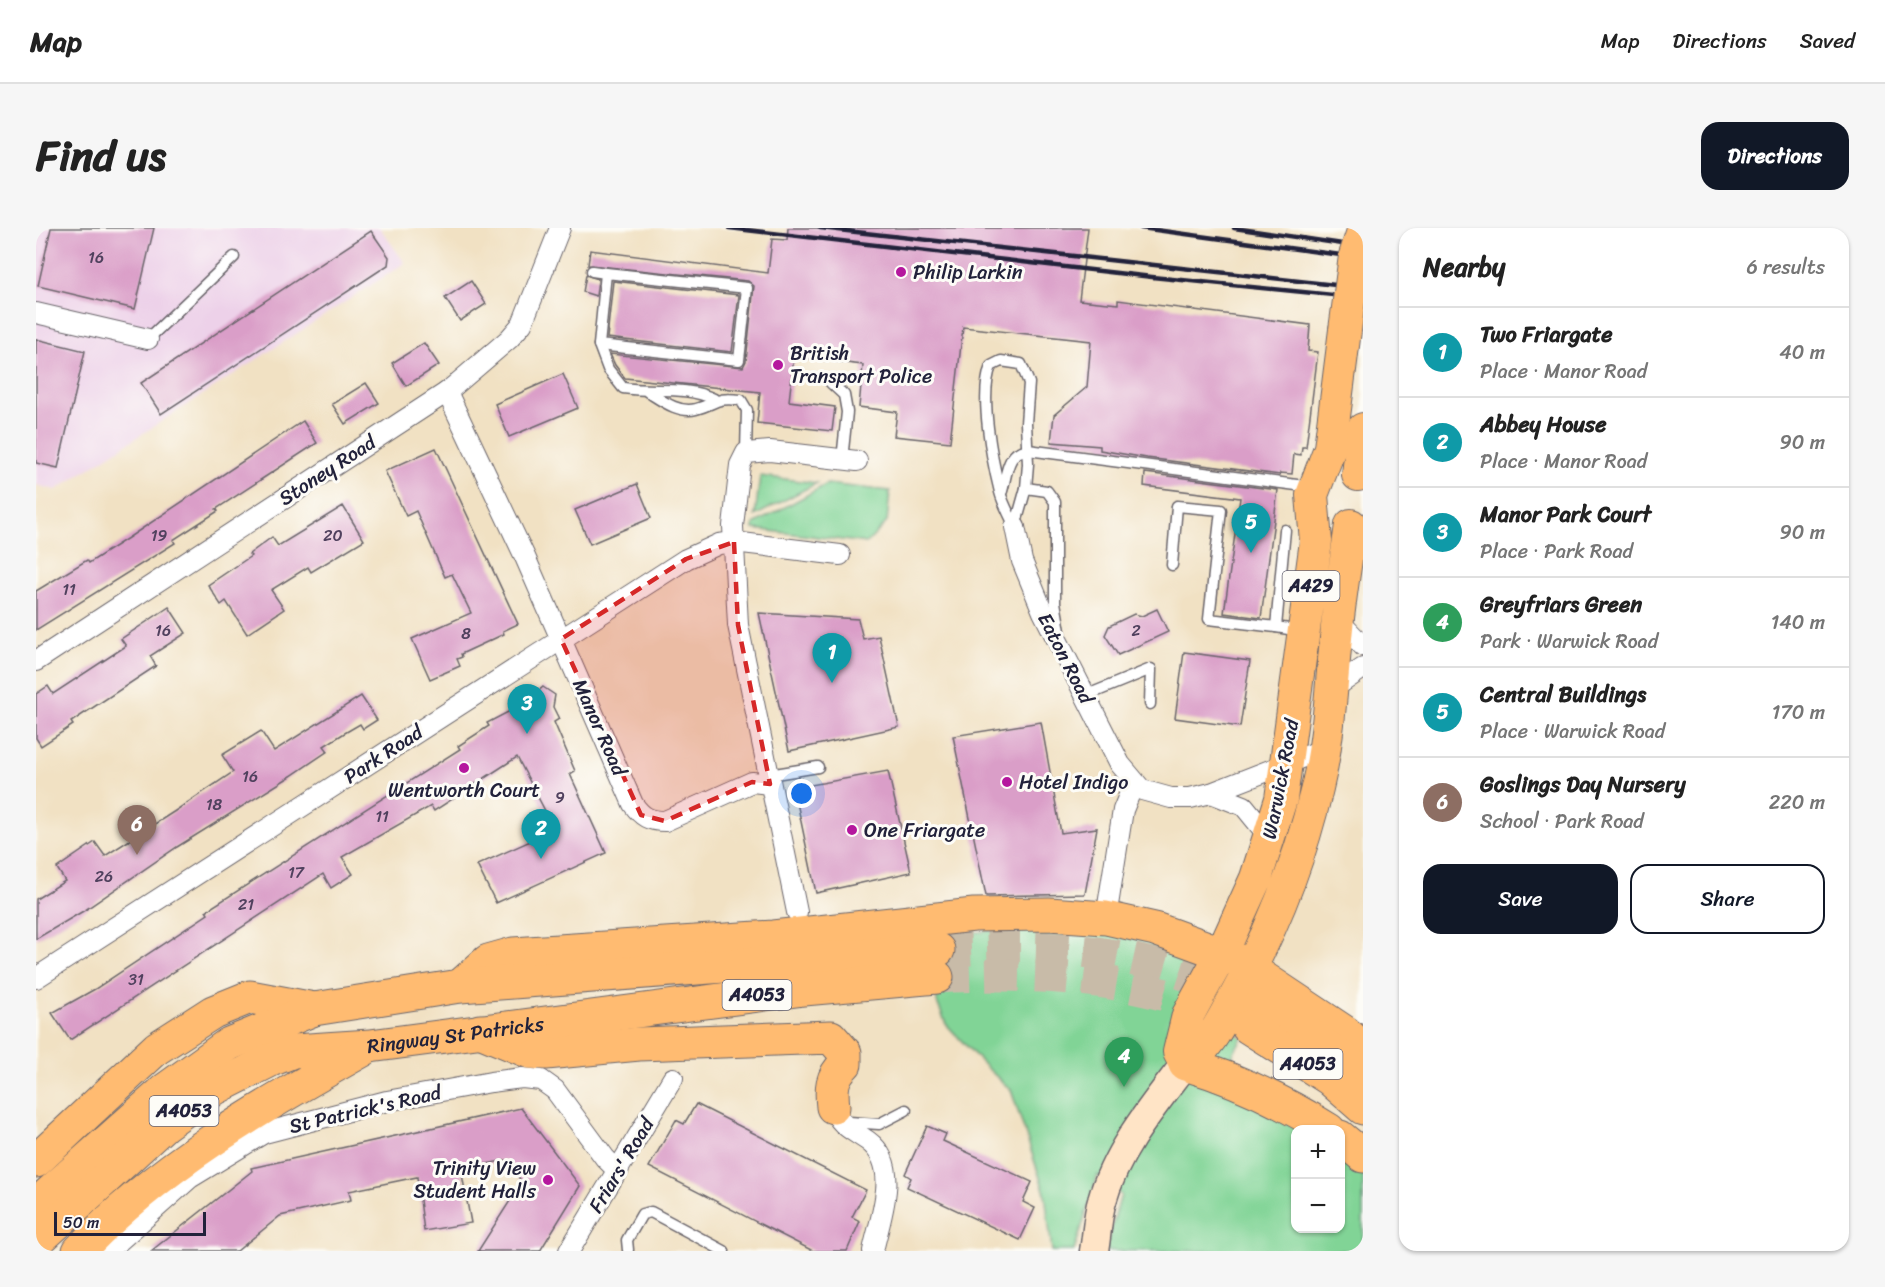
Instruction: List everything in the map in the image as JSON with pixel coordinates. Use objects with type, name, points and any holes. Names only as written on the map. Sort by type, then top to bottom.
[{"type":"highway","points":[[796,912],[805,923],[815,929],[831,932]]},
{"type":"highway","points":[[772,937],[786,932],[793,925],[796,912]]},
{"type":"highway","points":[[460,986],[488,961],[513,954],[831,932],[941,917],[1007,913],[1106,918],[1155,929],[1222,953],[1251,969],[1346,1033],[1363,1048]]},
{"type":"highway","name":"Ringway St Patricks","points":[[36,1205],[165,1090],[228,1044],[314,1009],[460,986],[938,964],[792,991],[478,1030],[369,1046],[294,1051],[214,1089],[164,1125],[36,1242]]},
{"type":"highway","points":[[36,1161],[157,1048],[213,1012],[250,997],[314,1009]]},
{"type":"highway","name":"A4053","points":[[1363,1072],[1299,1027],[1254,1017],[1363,1108]]},
{"type":"highway","points":[[478,1030],[530,1052],[546,1053],[639,1044],[831,1037],[845,1053],[845,1064],[834,1077],[831,1088],[835,1112]]},
{"type":"highway","points":[[79,1251],[153,1182],[272,1103],[369,1046]]},
{"type":"highway","name":"A4053","points":[[1185,1064],[1230,1079],[1299,1111],[1321,1125]]},
{"type":"highway","points":[[1345,1140],[1363,1156]]},
{"type":"main road","name":"Warwick Road","points":[[1185,1064],[1179,1052],[1188,1015],[1222,953],[1256,878],[1281,799],[1285,765],[1290,629],[1316,541],[1317,491],[1330,448],[1355,256],[1363,231]]},
{"type":"main road","points":[[1317,491],[1343,469],[1361,478],[1363,429]]},
{"type":"main road","name":"Warwick Road","points":[[1094,1251],[1101,1202],[1109,1180],[1130,1142],[1185,1064],[1198,1056],[1211,1038],[1251,969],[1296,869],[1324,749],[1338,620],[1359,520],[1334,526],[1321,519],[1317,491]]},
{"type":"street","name":"Stoney Road","points":[[36,661],[447,392],[509,339],[522,324],[560,228]]},
{"type":"street","points":[[36,313],[148,339]]},
{"type":"street","name":"Manor Road","points":[[447,392],[561,639],[633,804],[641,815],[651,821],[664,821],[752,782],[770,784]]},
{"type":"street","points":[[796,912],[738,625],[733,526],[740,465],[746,453],[770,451],[849,460]]},
{"type":"street","name":"Eaton Road","points":[[1015,527],[1022,561],[1034,593],[1120,765],[1134,783],[1154,795],[1190,798],[1212,793],[1324,749]]},
{"type":"street","points":[[734,542],[840,555]]},
{"type":"street","name":"Park Road","points":[[36,978],[686,559],[719,544],[734,542]]},
{"type":"street","points":[[1338,620],[1363,646]]},
{"type":"street","points":[[1330,690],[1363,668]]},
{"type":"street","points":[[1106,918],[1123,810],[1134,783]]},
{"type":"street","points":[[1212,793],[1244,806],[1270,838]]},
{"type":"street","name":"St Patrick's Road","points":[[115,1248],[190,1179],[264,1132],[387,1101],[491,1082],[522,1078],[541,1080],[555,1090],[605,1158],[618,1171]]},
{"type":"street","name":"Friars' Road","points":[[569,1251],[673,1078]]},
{"type":"street","points":[[835,1112],[848,1130],[867,1140],[880,1151],[885,1163],[887,1179],[874,1250]]},
{"type":"lane","points":[[148,339],[234,256]]},
{"type":"lane","points":[[592,270],[747,288],[739,360],[599,345]]},
{"type":"lane","points":[[606,273],[599,345],[608,369],[623,388],[648,392],[671,388],[698,392],[714,399],[741,400],[747,410],[746,453]]},
{"type":"lane","points":[[1001,361],[1021,364],[1029,383],[1026,423],[1028,450],[1026,488],[1015,527],[1001,494],[993,453],[985,380],[991,366],[1001,361]]},
{"type":"lane","points":[[831,383],[844,395],[849,460]]},
{"type":"lane","points":[[648,392],[674,407],[684,409],[694,410],[714,399]]},
{"type":"lane","points":[[1001,494],[1011,457],[1020,450],[1213,469],[1246,479],[1317,491]]},
{"type":"lane","points":[[1242,468],[1246,479]]},
{"type":"lane","points":[[1026,488],[1047,491],[1055,502],[1054,602],[1064,653]]},
{"type":"lane","points":[[1172,565],[1177,506],[1221,510],[1209,619],[1290,629],[1285,530]]},
{"type":"lane","points":[[1085,696],[1151,669],[1150,704]]},
{"type":"lane","points":[[770,784],[775,774],[818,767]]},
{"type":"lane","points":[[835,1112],[859,1125],[874,1125],[886,1122],[906,1110]]},
{"type":"lane","points":[[628,1250],[627,1240],[642,1214],[651,1212],[724,1251]]},
{"type":"highlighted area","points":[[734,542],[738,625],[770,784],[752,782],[665,821],[641,815],[561,639],[686,559]]},
{"type":"shaded area","points":[[36,228],[380,228],[405,263],[56,490],[36,485]]},
{"type":"green space","points":[[760,476],[817,483],[755,516]]},
{"type":"green space","points":[[827,484],[890,491],[887,522],[867,543],[754,529],[754,524]]},
{"type":"green space","points":[[1028,927],[1107,932],[1158,944],[1269,990],[1234,1052],[1223,1079],[1308,1125],[1291,1125],[1291,1233],[1345,1233],[1345,1151],[1363,1166],[1363,1251],[1105,1251],[1121,1195],[1098,1175],[1074,1251],[1052,1251],[1045,1193],[1011,1090],[946,1024],[937,1002],[939,936]]},
{"type":"building","points":[[51,228],[154,228],[135,309],[38,286]]},
{"type":"building","points":[[788,228],[1088,228],[1079,300],[1118,304],[1118,300],[1310,325],[1308,351],[1318,352],[1306,447],[1302,447],[1301,455],[1294,454],[1292,474],[1280,473],[1280,475],[1147,458],[1100,450],[1100,446],[1051,442],[1054,415],[1087,387],[1091,341],[963,327],[950,442],[894,436],[897,412],[859,407],[863,365],[794,357],[789,401],[835,407],[832,431],[757,423],[760,392],[625,378],[610,354],[743,367],[746,361],[754,286],[748,281],[588,265],[590,250],[768,273],[772,239],[787,240]]},
{"type":"building","points":[[371,231],[389,257],[388,265],[161,414],[141,383]]},
{"type":"building","points":[[586,275],[598,279],[596,296],[583,292]]},
{"type":"building","points":[[471,281],[486,304],[460,321],[445,298]]},
{"type":"building","points":[[613,281],[739,295],[732,352],[607,338]]},
{"type":"building","points":[[36,339],[85,351],[58,468],[36,463]]},
{"type":"building","points":[[424,343],[439,365],[406,386],[392,363]]},
{"type":"building","points":[[563,374],[578,408],[509,437],[495,404]]},
{"type":"building","points":[[366,383],[379,403],[345,424],[332,404]]},
{"type":"building","points":[[303,421],[317,443],[216,509],[218,511],[173,540],[175,543],[36,630],[36,591],[87,560],[89,563]]},
{"type":"building","points":[[436,448],[518,624],[503,631],[504,634],[461,654],[462,657],[457,659],[460,666],[430,679],[412,639],[471,613],[452,574],[445,577],[416,511],[406,516],[385,471]]},
{"type":"building","points":[[1145,473],[1278,490],[1261,618],[1224,613],[1240,498],[1144,486]]},
{"type":"building","points":[[637,484],[651,518],[590,544],[575,510]]},
{"type":"building","points":[[343,506],[364,540],[311,572],[308,567],[271,590],[284,609],[247,634],[226,601],[221,605],[208,585],[251,556],[249,554],[272,537],[278,546]]},
{"type":"building","points":[[169,607],[186,633],[150,656],[156,666],[71,722],[73,725],[41,746],[36,738],[36,694],[48,686],[53,694],[126,646],[121,639]]},
{"type":"building","points":[[1157,609],[1168,632],[1118,655],[1105,635],[1109,626],[1134,614],[1142,616]]},
{"type":"building","points":[[759,613],[858,619],[863,639],[879,636],[899,727],[789,751]]},
{"type":"building","points":[[1184,652],[1250,661],[1240,727],[1175,718]]},
{"type":"building","points":[[543,687],[555,695],[553,707],[559,719],[554,722],[575,771],[570,774],[606,853],[496,903],[477,865],[555,830],[517,757],[434,811],[431,806],[342,857],[353,874],[331,888],[323,874],[70,1040],[52,1013],[95,989],[208,914],[206,911],[460,749],[458,746],[489,726],[487,723],[535,698],[536,693]]},
{"type":"building","points":[[361,696],[377,720],[363,729],[360,724],[324,746],[328,751],[291,776],[177,847],[85,910],[36,939],[36,899],[65,881],[57,868],[95,842],[105,856],[175,811],[233,772],[222,755],[261,731],[274,751]]},
{"type":"building","name":"Hotel Indigo","points":[[1041,722],[1061,833],[1097,828],[1085,894],[986,896],[953,736]]},
{"type":"building","name":"One Friargate","points":[[888,771],[911,872],[816,893],[794,788]]},
{"type":"building","points":[[696,1104],[866,1190],[852,1217],[860,1221],[847,1251],[813,1251],[649,1167],[676,1120],[684,1124]]},
{"type":"building","name":"Trinity View Student Halls","points":[[521,1108],[580,1186],[540,1251],[478,1251],[522,1182],[506,1160],[461,1169],[471,1223],[424,1231],[417,1177],[349,1191],[351,1200],[280,1216],[237,1251],[151,1251],[252,1171],[251,1168]]},
{"type":"building","points":[[927,1126],[946,1134],[943,1141],[1032,1182],[1023,1202],[1035,1208],[1020,1240],[907,1187],[911,1178],[905,1174]]},
{"type":"tunnel","points":[[938,950],[1043,948],[1110,955],[1187,975],[1212,984],[1259,1007]]},
{"type":"tunnel","points":[[937,977],[1036,976],[1133,987],[1203,1007],[1248,1027]]},
{"type":"railway","points":[[729,228],[1152,277],[1363,298]]},
{"type":"railway","points":[[820,228],[1363,288]]},
{"type":"railway","points":[[1141,228],[1363,258]]},
{"type":"railway","points":[[1234,228],[1363,247]]},
{"type":"place","name":"Philip Larkin","points":[[901,272]]},
{"type":"place","name":"British Transport Police","points":[[778,365]]},
{"type":"place","name":"Central Buildings","points":[[1251,553]]},
{"type":"place","name":"Two Friargate","points":[[832,683]]},
{"type":"place","name":"Manor Park Court","points":[[527,734]]},
{"type":"place","name":"Wentworth Court","points":[[464,768]]},
{"type":"place","name":"Hotel Indigo","points":[[1007,782]]},
{"type":"place","name":"One Friargate","points":[[852,830]]},
{"type":"place","name":"Goslings Day Nursery","points":[[137,855]]},
{"type":"place","name":"Abbey House","points":[[541,859]]},
{"type":"place","name":"Greyfriars Green","points":[[1124,1087]]},
{"type":"place","name":"Trinity View Student Halls","points":[[548,1180]]}]
